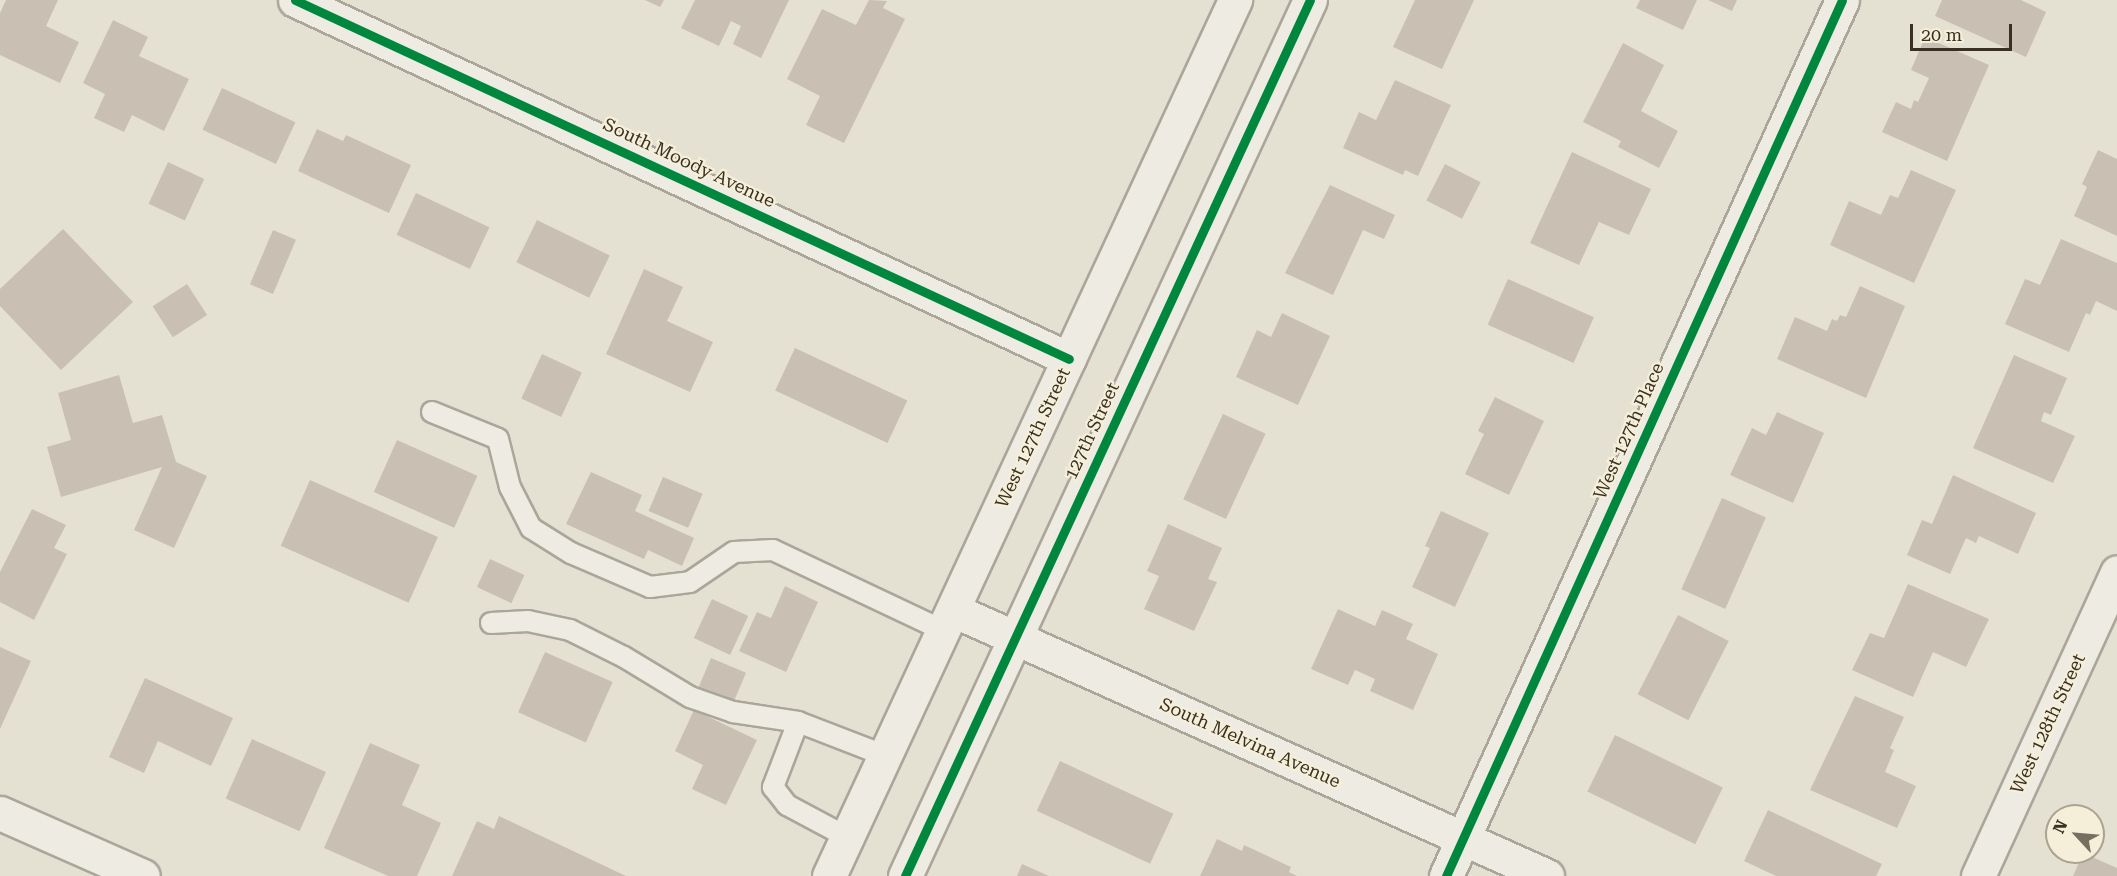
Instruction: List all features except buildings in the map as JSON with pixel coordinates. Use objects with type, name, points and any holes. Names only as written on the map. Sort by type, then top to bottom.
[{"type":"street","name":"South Moody Avenue","points":[[295,0],[1069,359]]},
{"type":"street","name":"West 127th Street","points":[[829,876],[1235,0]]},
{"type":"street","name":"127th Street","points":[[905,876],[1310,0]]},
{"type":"street","name":"West 127th Place","points":[[1446,876],[1842,0]]},
{"type":"street","name":"West 128th Street","points":[[1978,876],[2117,572]]},
{"type":"street","name":"South Melvina Avenue","points":[[948,620],[1015,638],[1547,876]]},
{"type":"street","points":[[0,813],[143,876]]},
{"type":"lane","points":[[432,412],[498,440],[510,487],[531,528],[591,561],[650,587],[690,582],[734,552],[773,550],[948,620]]},
{"type":"lane","points":[[491,623],[528,621],[570,630],[624,657],[690,697],[733,712],[798,722],[886,756]]},
{"type":"lane","points":[[798,722],[773,787],[787,805],[847,837]]},
{"type":"cycle path","points":[[295,0],[1069,359]]},
{"type":"cycle path","points":[[905,876],[1310,0]]},
{"type":"cycle path","points":[[1446,876],[1842,0]]}]
